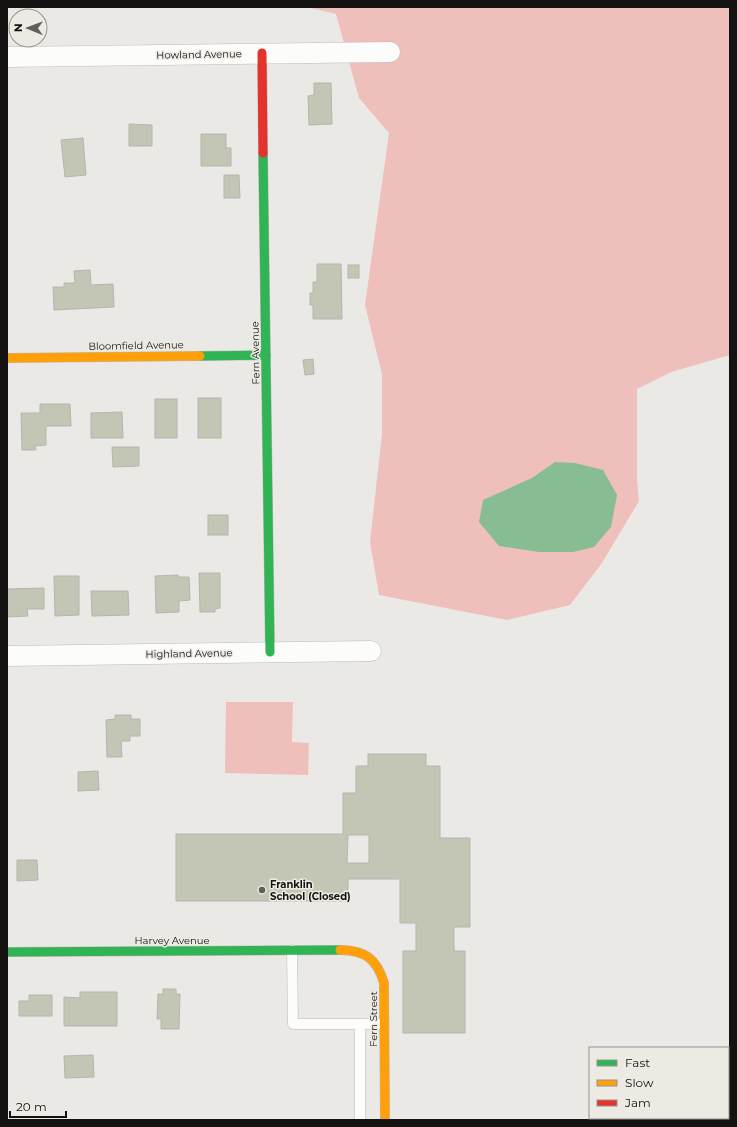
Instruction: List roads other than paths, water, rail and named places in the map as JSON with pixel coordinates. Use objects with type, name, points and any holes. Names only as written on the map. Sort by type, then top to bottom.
[{"type":"street","name":"Howland Avenue","points":[[7,56],[390,52]]},
{"type":"street","name":"Fern Avenue","points":[[262,53],[270,652]]},
{"type":"street","name":"Bloomfield Avenue","points":[[7,358],[266,355]]},
{"type":"street","name":"Highland Avenue","points":[[7,656],[371,651]]},
{"type":"street","name":"Harvey Avenue","points":[[7,952],[336,950]]},
{"type":"street","name":"Fern Street","points":[[336,950],[353,950],[362,953],[369,957],[378,966],[382,974],[384,983],[385,1120]]},
{"type":"lane","points":[[292,950],[293,1024],[384,1024]]},
{"type":"lane","points":[[360,1024],[360,1120]]},
{"type":"place","name":"Franklin School (Closed)","points":[[262,890]]}]
